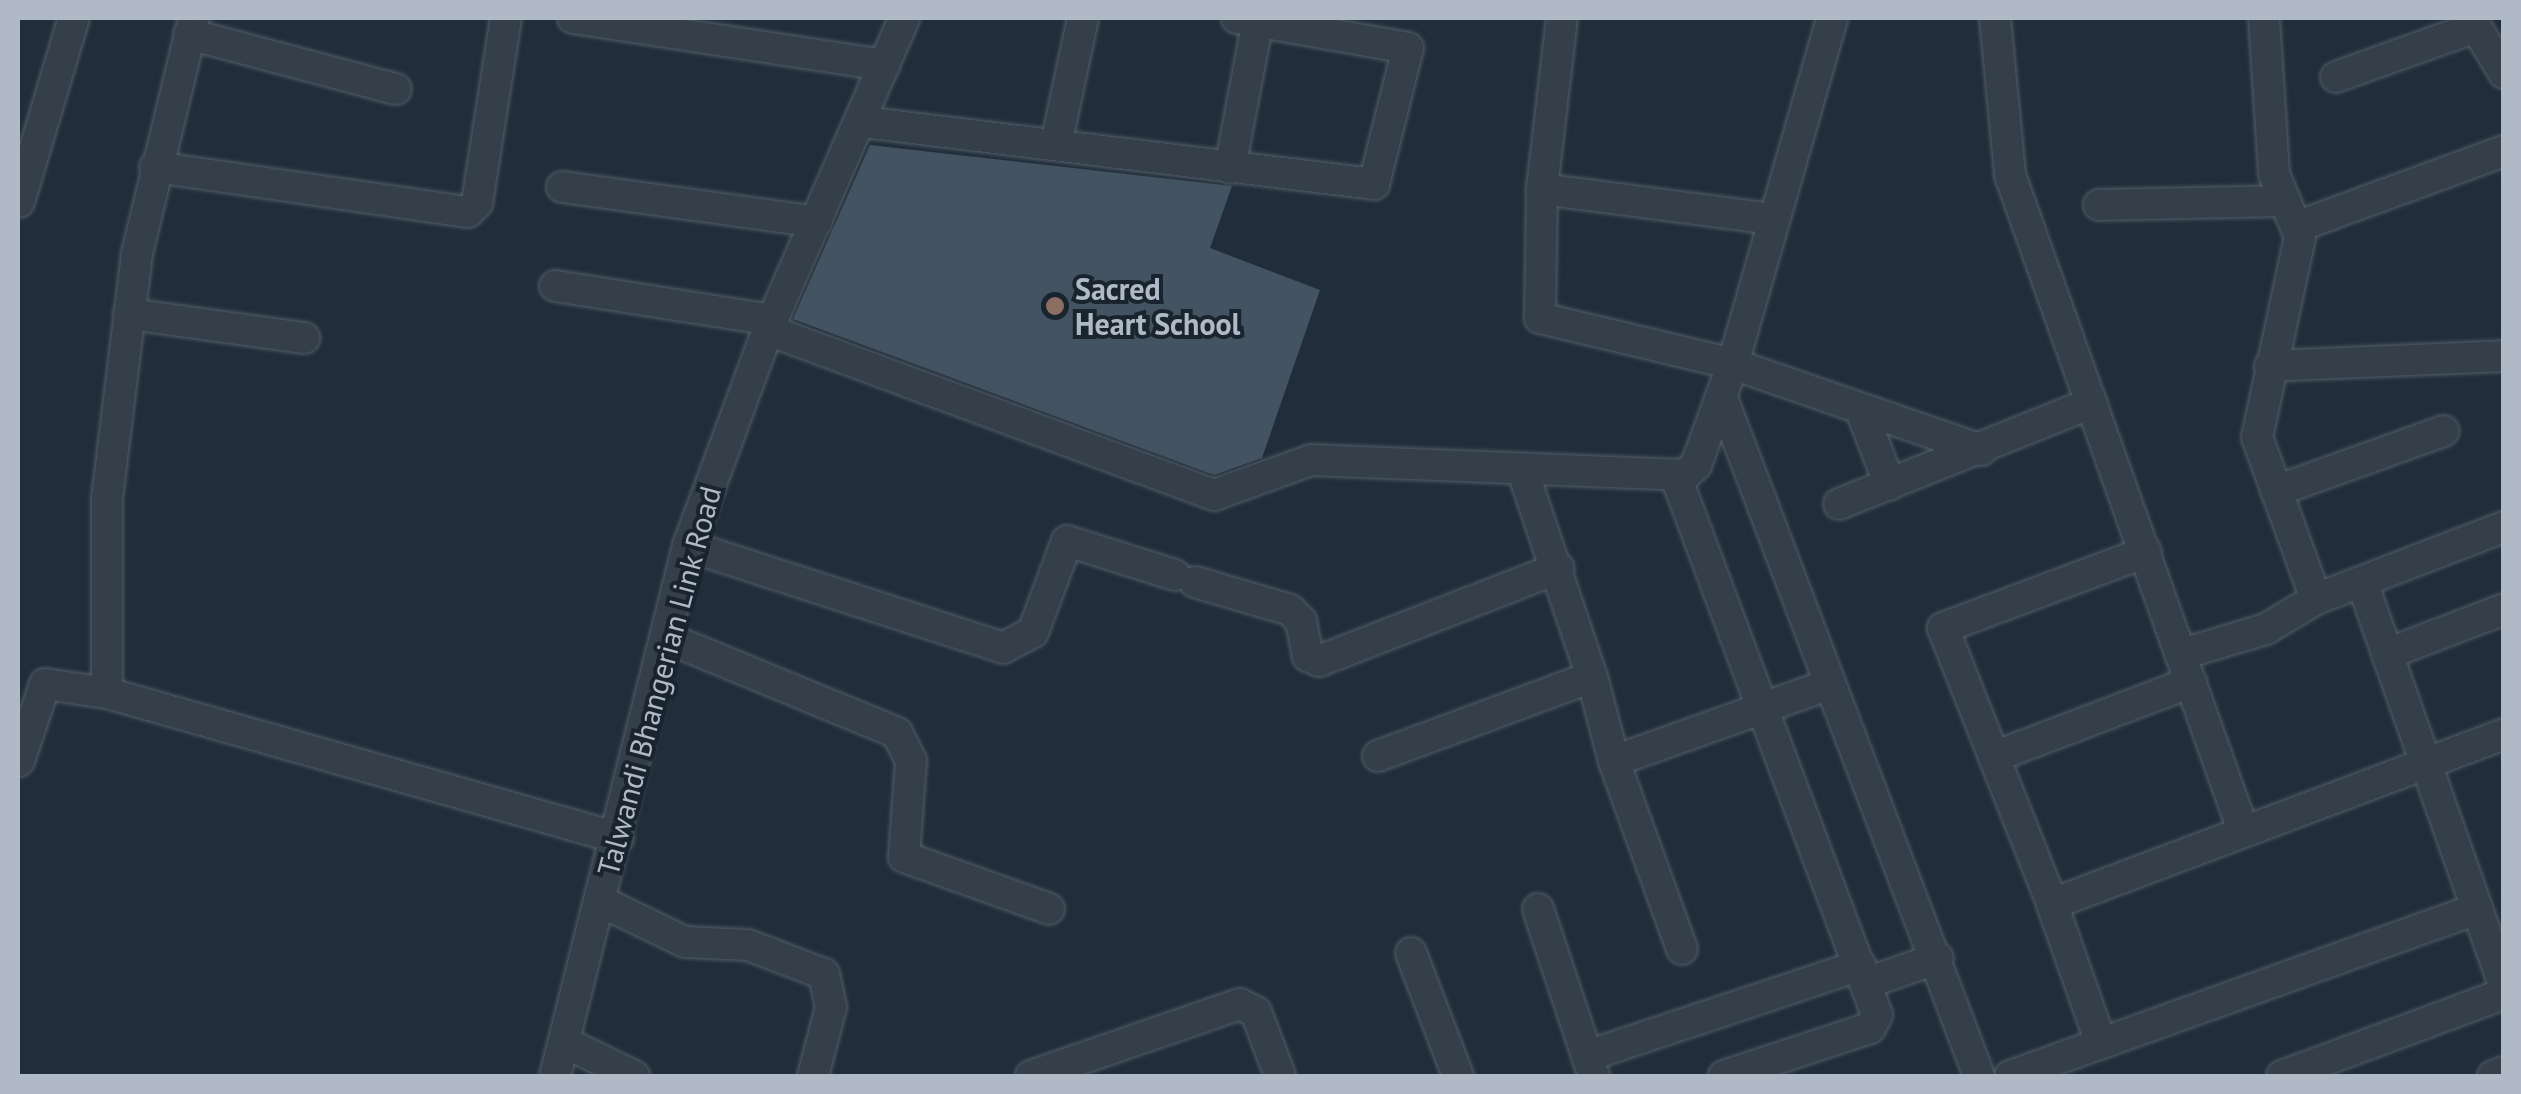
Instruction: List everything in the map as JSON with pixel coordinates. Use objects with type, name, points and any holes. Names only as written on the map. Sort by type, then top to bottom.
[{"type":"street","points":[[19,202],[74,18]]},
{"type":"street","points":[[154,167],[468,212],[477,203],[506,18]]},
{"type":"street","points":[[573,18],[884,66]]},
{"type":"street","name":"Talwandi Bhangerian Link Road","points":[[556,1076],[688,546],[771,325],[863,122],[904,18]]},
{"type":"street","points":[[1056,145],[1083,18]]},
{"type":"street","points":[[1562,18],[1542,190],[1540,318],[1733,364],[1982,450]]},
{"type":"street","points":[[554,286],[771,325],[1214,495],[1300,460],[1676,477],[1696,465],[1722,398],[1832,18]]},
{"type":"street","points":[[1994,18],[2005,158],[2243,830]]},
{"type":"street","points":[[2264,18],[2274,174],[2292,213],[2257,437],[2316,599]]},
{"type":"street","points":[[863,122],[1230,168],[1374,184],[1409,52],[1248,19],[1230,168]]},
{"type":"street","points":[[108,693],[108,498],[130,314],[154,167],[191,26],[396,88]]},
{"type":"street","points":[[2336,77],[2476,26],[2504,73]]},
{"type":"street","points":[[2099,205],[2292,213],[2504,151]]},
{"type":"street","points":[[562,187],[817,222]]},
{"type":"street","points":[[1542,190],[1774,219]]},
{"type":"street","points":[[130,314],[304,338]]},
{"type":"street","points":[[2270,366],[2504,356]]},
{"type":"street","points":[[1722,398],[1938,958],[1979,1076]]},
{"type":"street","points":[[1839,504],[2092,403]]},
{"type":"street","points":[[1861,410],[1890,486]]},
{"type":"street","points":[[2276,491],[2444,431]]},
{"type":"street","points":[[1523,472],[1559,568],[1614,761],[1682,949]]},
{"type":"street","points":[[1676,477],[1758,711],[1877,1015],[1870,1028],[1724,1076]]},
{"type":"street","points":[[1994,757],[2187,668],[2316,599],[2504,528]]},
{"type":"street","points":[[688,546],[1003,648],[1033,632],[1067,541],[1290,610],[1301,621],[1308,656],[1318,661],[1559,568]]},
{"type":"street","points":[[2101,1043],[2052,904],[1943,628],[2146,552]]},
{"type":"street","points":[[2362,582],[2504,986]]},
{"type":"street","points":[[2387,654],[2504,609]]},
{"type":"street","points":[[667,638],[898,733],[911,761],[904,857],[1049,910]]},
{"type":"street","points":[[1378,756],[1592,677]]},
{"type":"street","points":[[19,760],[46,684],[108,693],[618,838]]},
{"type":"street","points":[[1614,761],[1830,684]]},
{"type":"street","points":[[2052,904],[2504,734]]},
{"type":"street","points":[[602,902],[685,942],[748,945],[824,974],[831,1007],[813,1076]]},
{"type":"street","points":[[1538,909],[1590,1066],[1863,974],[1938,958]]},
{"type":"street","points":[[2010,1076],[2477,909]]},
{"type":"street","points":[[1410,952],[1458,1076]]},
{"type":"street","points":[[2282,1076],[2504,994]]},
{"type":"street","points":[[1031,1076],[1240,1004],[1256,1012],[1280,1076]]},
{"type":"street","points":[[566,1043],[634,1076]]},
{"type":"street","points":[[2492,1076],[2504,1072]]},
{"type":"building","name":"Sacred Heart School","points":[[870,145],[1232,186],[1210,248],[1320,290],[1262,458],[1214,475],[793,319]]},
{"type":"place","name":"Sacred Heart School","points":[[1055,306]]}]
